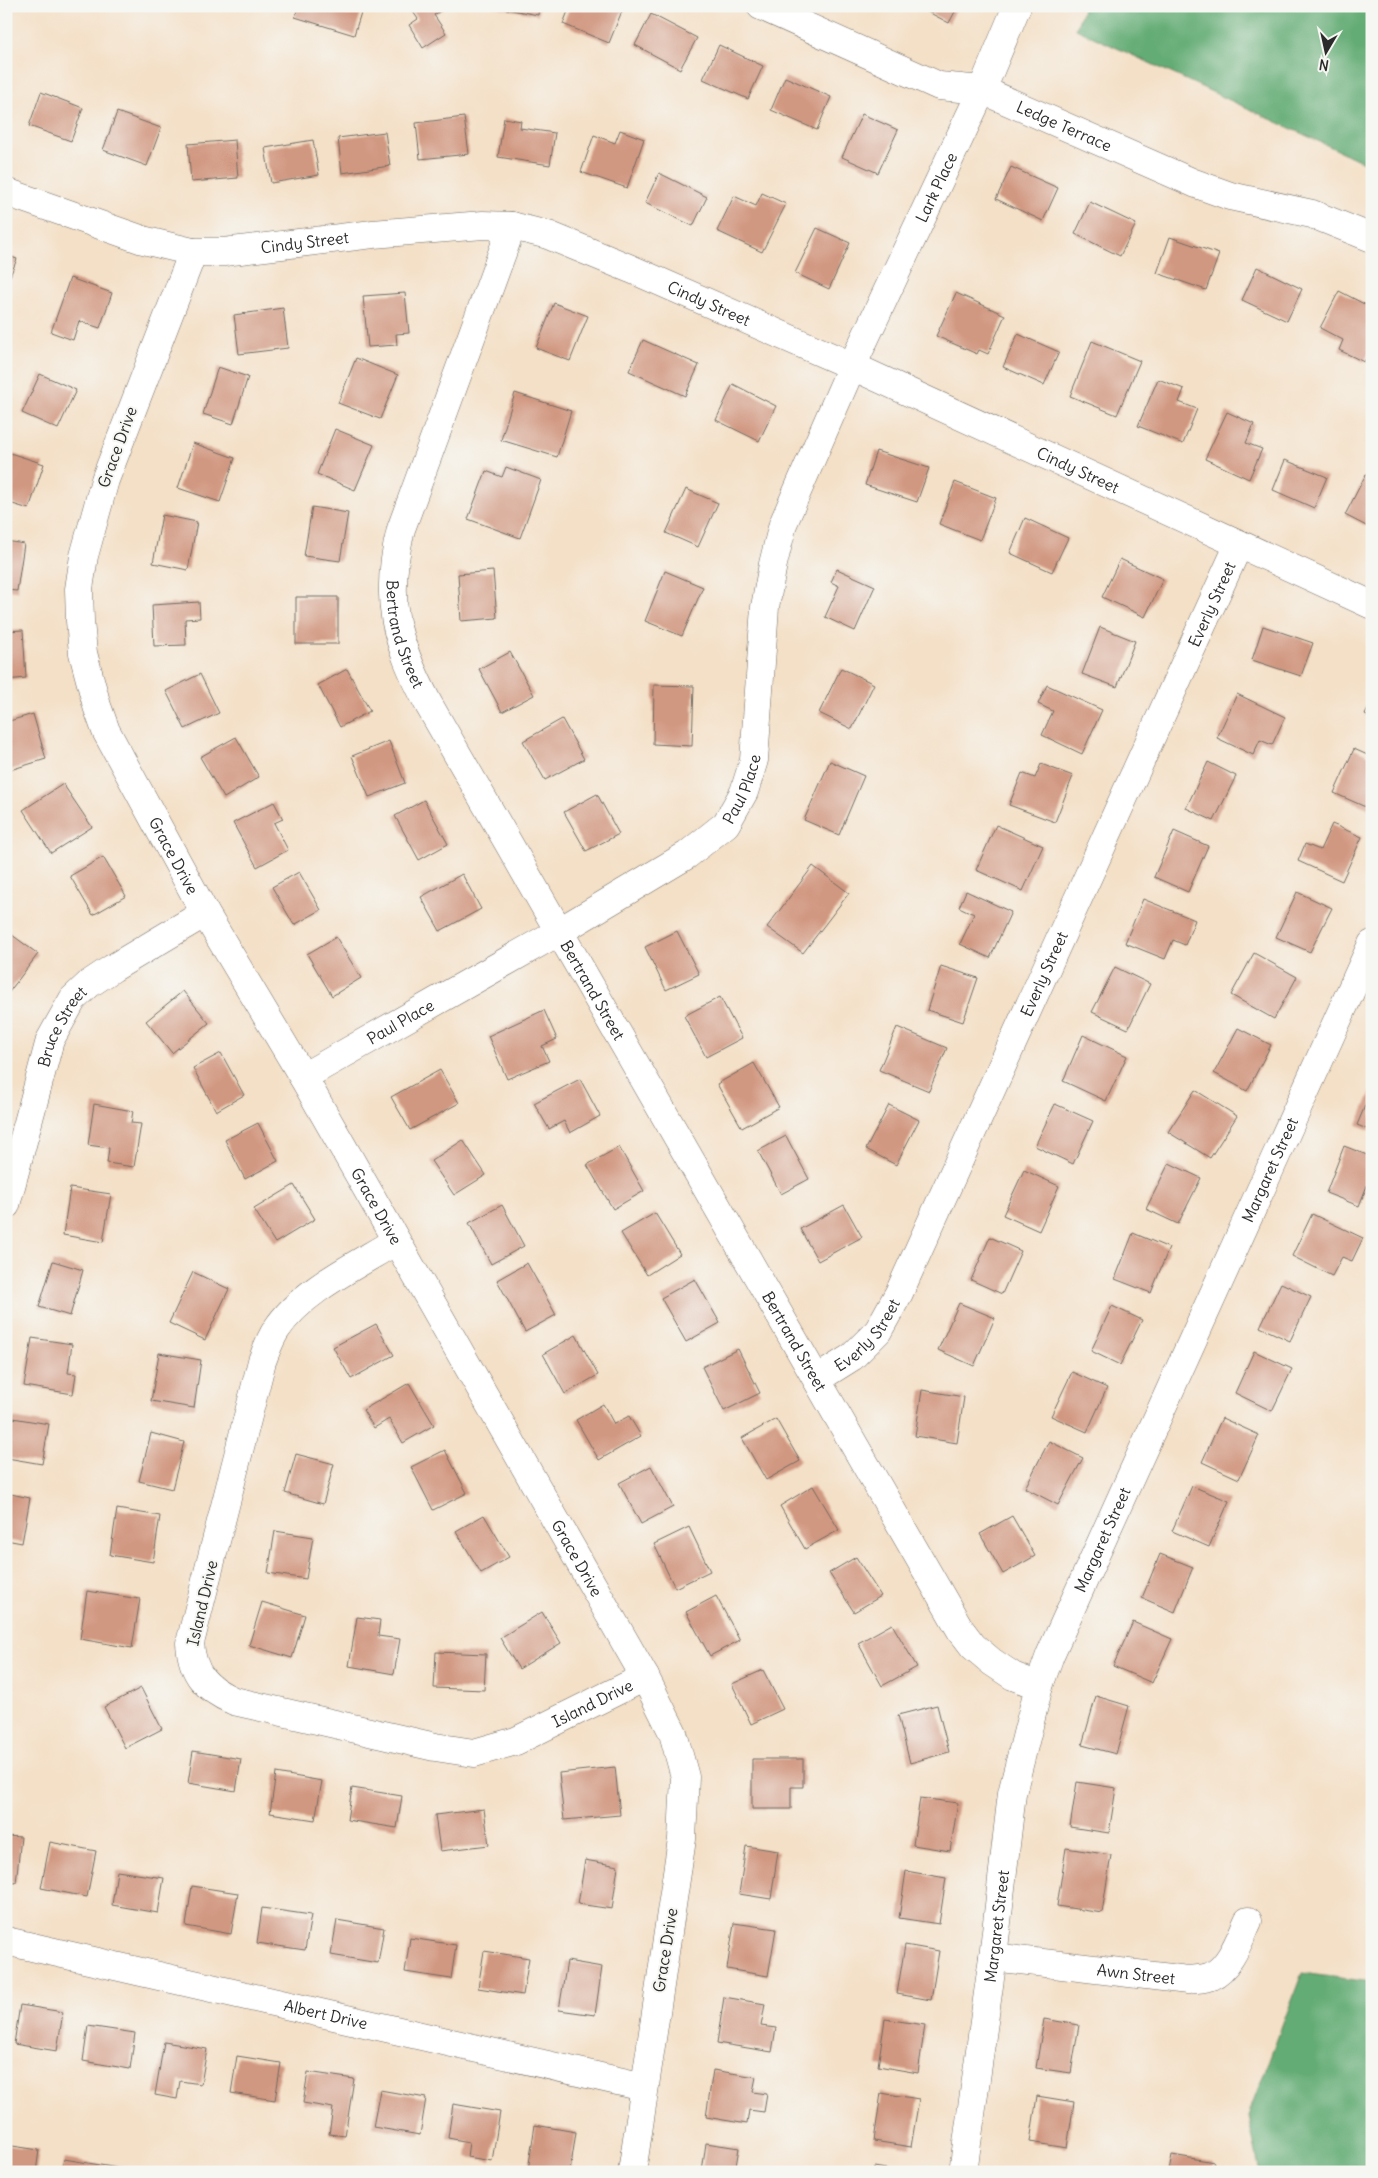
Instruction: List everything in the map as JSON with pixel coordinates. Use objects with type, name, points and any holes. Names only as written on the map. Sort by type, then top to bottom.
[{"type":"street","name":"Ledge Terrace","points":[[760,6],[939,86],[982,90],[1194,183],[1230,196],[1312,214],[1372,238]]},
{"type":"street","name":"Lark Place","points":[[852,366],[982,90],[1017,6]]},
{"type":"street","name":"Cindy Street","points":[[6,192],[144,240],[193,252],[224,252],[483,225],[512,226],[548,235],[631,269],[852,366],[1372,605]]},
{"type":"street","name":"Bertrand Street","points":[[512,226],[401,529],[393,573],[394,612],[401,647],[414,676],[817,1379],[933,1586],[973,1646],[1013,1676],[1039,1686]]},
{"type":"street","name":"Grace Drive","points":[[193,252],[104,480],[84,556],[79,589],[80,621],[88,679],[106,731],[205,913],[302,1077],[646,1677],[673,1734],[685,1777],[682,1839],[632,2172]]},
{"type":"street","name":"Paul Place","points":[[302,1077],[560,931],[687,855],[726,824],[744,792],[754,760],[765,607],[783,524],[852,366]]},
{"type":"street","name":"Everly Street","points":[[817,1379],[852,1357],[878,1330],[899,1293],[1239,544]]},
{"type":"street","name":"Bruce Street","points":[[6,1205],[50,1040],[73,999],[112,968],[205,913]]},
{"type":"street","name":"Margaret Street","points":[[963,2172],[993,1957],[1012,1793],[1039,1686],[1054,1646],[1372,944]]},
{"type":"street","name":"Island Drive","points":[[396,1241],[314,1292],[291,1309],[275,1330],[262,1361],[190,1643],[191,1658],[200,1676],[213,1692],[234,1701],[435,1747],[474,1753],[516,1741],[646,1677]]},
{"type":"street","name":"Awn Street","points":[[993,1957],[1188,1980],[1212,1976],[1228,1959],[1248,1921]]},
{"type":"street","name":"Albert Drive","points":[[6,1941],[644,2086]]},
{"type":"green space","points":[[1084,6],[1372,6],[1372,166],[1076,29]]},
{"type":"green space","points":[[1302,1973],[1372,1982],[1372,2172],[1260,2172],[1248,2116]]},
{"type":"building","points":[[299,6],[363,6],[354,35],[295,17]]},
{"type":"building","points":[[409,6],[448,6],[434,15],[446,33],[423,48],[409,25],[418,19]]},
{"type":"building","points":[[491,6],[539,6],[538,15]]},
{"type":"building","points":[[570,6],[624,6],[609,43],[563,24]]},
{"type":"building","points":[[917,6],[958,6],[949,23]]},
{"type":"building","points":[[651,14],[697,38],[680,69],[635,45]]},
{"type":"building","points":[[719,45],[763,66],[748,99],[703,79]]},
{"type":"building","points":[[6,75],[11,77],[7,91],[6,91]]},
{"type":"building","points":[[785,77],[831,97],[817,130],[771,110]]},
{"type":"building","points":[[41,92],[83,108],[71,141],[29,126]]},
{"type":"building","points":[[117,112],[161,128],[147,166],[103,150]]},
{"type":"building","points":[[862,114],[898,130],[878,173],[842,157]]},
{"type":"building","points":[[464,117],[469,154],[420,159],[416,123]]},
{"type":"building","points":[[504,118],[521,121],[520,128],[555,133],[550,165],[498,157]]},
{"type":"building","points":[[620,130],[644,139],[627,188],[581,172],[594,135],[615,143]]},
{"type":"building","points":[[385,132],[390,166],[342,173],[338,138]]},
{"type":"building","points":[[235,140],[238,178],[191,182],[188,144]]},
{"type":"building","points":[[313,140],[319,175],[271,183],[265,148]]},
{"type":"building","points":[[1011,167],[1058,188],[1043,221],[996,199]]},
{"type":"building","points":[[659,173],[707,197],[693,226],[645,203]]},
{"type":"building","points":[[762,193],[786,204],[762,252],[717,231],[734,196],[756,206]]},
{"type":"building","points":[[1090,202],[1136,224],[1120,256],[1075,234]]},
{"type":"building","points":[[817,228],[850,243],[829,289],[795,273]]},
{"type":"building","points":[[1170,237],[1219,254],[1206,290],[1157,273]]},
{"type":"building","points":[[6,255],[17,259],[6,286]]},
{"type":"building","points":[[1257,267],[1302,289],[1287,321],[1242,300]]},
{"type":"building","points":[[70,278],[112,293],[100,328],[79,321],[73,340],[51,332]]},
{"type":"building","points":[[1339,291],[1372,308],[1372,348],[1364,362],[1339,350],[1343,340],[1320,328]]},
{"type":"building","points":[[405,293],[409,333],[396,334],[397,345],[368,347],[363,296]]},
{"type":"building","points":[[956,293],[1005,315],[988,354],[979,350],[977,354],[936,336]]},
{"type":"building","points":[[554,303],[588,316],[570,361],[536,348]]},
{"type":"building","points":[[283,308],[288,348],[239,354],[234,315]]},
{"type":"building","points":[[1018,334],[1059,352],[1044,385],[1003,367]]},
{"type":"building","points":[[643,340],[699,365],[685,396],[629,371]]},
{"type":"building","points":[[1092,341],[1140,361],[1117,415],[1070,396]]},
{"type":"building","points":[[356,358],[398,375],[380,419],[338,403]]},
{"type":"building","points":[[218,367],[248,377],[233,424],[203,414]]},
{"type":"building","points":[[40,374],[76,390],[58,429],[22,413]]},
{"type":"building","points":[[1158,379],[1184,389],[1179,402],[1197,409],[1183,444],[1138,426]]},
{"type":"building","points":[[733,384],[776,406],[759,441],[716,420]]},
{"type":"building","points":[[515,393],[571,411],[557,457],[501,440]]},
{"type":"building","points":[[1227,412],[1254,424],[1246,443],[1262,449],[1249,479],[1205,459]]},
{"type":"building","points":[[335,429],[374,445],[355,490],[317,474]]},
{"type":"building","points":[[193,443],[235,458],[220,502],[178,488]]},
{"type":"building","points":[[876,451],[929,468],[917,502],[865,485]]},
{"type":"building","points":[[7,452],[44,464],[29,509],[6,502]]},
{"type":"building","points":[[1285,460],[1327,477],[1314,508],[1273,490]]},
{"type":"building","points":[[506,467],[541,480],[520,538],[468,519],[486,471],[502,477]]},
{"type":"building","points":[[1366,474],[1372,477],[1372,529],[1345,515]]},
{"type":"building","points":[[955,482],[996,498],[980,540],[939,524]]},
{"type":"building","points":[[686,489],[718,503],[698,547],[666,533]]},
{"type":"building","points":[[312,507],[348,513],[340,561],[304,556]]},
{"type":"building","points":[[162,515],[197,522],[188,570],[153,563]]},
{"type":"building","points":[[1025,518],[1068,538],[1052,572],[1010,553]]},
{"type":"building","points":[[6,541],[24,544],[17,591],[6,590]]},
{"type":"building","points":[[1120,559],[1163,579],[1145,617],[1102,597]]},
{"type":"building","points":[[837,569],[875,586],[855,631],[825,617],[839,586],[831,582]]},
{"type":"building","points":[[493,571],[497,618],[461,621],[458,574]]},
{"type":"building","points":[[665,571],[703,587],[682,636],[645,621]]},
{"type":"building","points":[[296,597],[338,597],[338,644],[296,644]]},
{"type":"building","points":[[199,602],[200,618],[185,619],[186,645],[154,646],[152,605]]},
{"type":"building","points":[[1263,626],[1313,643],[1301,676],[1252,660]]},
{"type":"building","points":[[1100,627],[1135,641],[1117,687],[1082,674]]},
{"type":"building","points":[[23,630],[26,678],[6,680],[6,631]]},
{"type":"building","points":[[510,652],[534,695],[502,712],[479,669]]},
{"type":"building","points":[[841,668],[874,684],[852,729],[819,713]]},
{"type":"building","points":[[347,669],[370,711],[340,727],[318,685]]},
{"type":"building","points":[[200,674],[219,713],[185,729],[166,691]]},
{"type":"building","points":[[654,685],[694,686],[692,746],[653,744]]},
{"type":"building","points":[[1047,685],[1102,710],[1082,754],[1042,735],[1053,711],[1038,704]]},
{"type":"building","points":[[1237,694],[1285,717],[1272,745],[1260,740],[1253,755],[1217,738]]},
{"type":"building","points":[[1372,701],[1372,718],[1365,715]]},
{"type":"building","points":[[33,714],[46,759],[10,770],[6,758],[6,722]]},
{"type":"building","points":[[562,719],[584,759],[545,780],[523,741]]},
{"type":"building","points":[[236,737],[259,777],[224,798],[200,757]]},
{"type":"building","points":[[389,741],[405,783],[369,797],[352,756]]},
{"type":"building","points":[[1354,749],[1372,757],[1370,809],[1334,793]]},
{"type":"building","points":[[830,761],[864,776],[839,835],[804,820]]},
{"type":"building","points":[[1208,762],[1236,776],[1214,821],[1186,808]]},
{"type":"building","points":[[1041,764],[1073,776],[1055,822],[1009,805],[1022,773],[1035,778]]},
{"type":"building","points":[[63,784],[92,827],[51,853],[23,810]]},
{"type":"building","points":[[597,794],[619,834],[586,851],[564,812]]},
{"type":"building","points":[[424,800],[448,844],[419,860],[395,816]]},
{"type":"building","points":[[274,802],[283,819],[274,823],[288,850],[257,867],[233,823]]},
{"type":"building","points":[[1332,824],[1362,837],[1342,881],[1298,861],[1305,844],[1320,850]]},
{"type":"building","points":[[996,825],[1043,846],[1023,891],[976,870]]},
{"type":"building","points":[[1174,831],[1208,846],[1188,892],[1154,877]]},
{"type":"building","points":[[103,857],[126,896],[93,915],[70,876]]},
{"type":"building","points":[[813,866],[849,893],[803,953],[767,927]]},
{"type":"building","points":[[299,872],[321,910],[294,925],[272,887]]},
{"type":"building","points":[[462,874],[481,909],[440,931],[421,897]]},
{"type":"building","points":[[966,891],[1011,912],[990,958],[960,944],[974,914],[959,907]]},
{"type":"building","points":[[1297,892],[1332,908],[1310,952],[1276,937]]},
{"type":"building","points":[[1143,899],[1195,920],[1185,945],[1173,940],[1165,959],[1125,943]]},
{"type":"building","points":[[677,931],[699,974],[666,990],[645,947]]},
{"type":"building","points":[[8,932],[38,954],[6,996],[6,935]]},
{"type":"building","points":[[336,937],[361,978],[332,996],[307,954]]},
{"type":"building","points":[[1254,953],[1297,977],[1274,1019],[1231,995]]},
{"type":"building","points":[[941,966],[978,978],[963,1022],[927,1010]]},
{"type":"building","points":[[1115,967],[1150,984],[1128,1029],[1092,1012]]},
{"type":"building","points":[[183,991],[209,1023],[172,1053],[146,1021]]},
{"type":"building","points":[[720,997],[742,1038],[706,1057],[684,1016]]},
{"type":"building","points":[[544,1010],[557,1039],[542,1046],[549,1061],[507,1079],[488,1036]]},
{"type":"building","points":[[897,1027],[947,1048],[929,1091],[879,1070]]},
{"type":"building","points":[[1238,1028],[1271,1045],[1247,1091],[1214,1073]]},
{"type":"building","points":[[1083,1035],[1127,1056],[1106,1101],[1063,1081]]},
{"type":"building","points":[[221,1053],[244,1095],[216,1111],[193,1068]]},
{"type":"building","points":[[754,1063],[779,1107],[742,1128],[717,1084]]},
{"type":"building","points":[[440,1070],[459,1103],[410,1130],[391,1097]]},
{"type":"building","points":[[580,1079],[600,1116],[570,1133],[564,1121],[549,1129],[534,1103]]},
{"type":"building","points":[[1372,1089],[1372,1131],[1357,1125]]},
{"type":"building","points":[[1195,1090],[1237,1116],[1210,1158],[1168,1132]]},
{"type":"building","points":[[94,1104],[133,1111],[131,1123],[141,1124],[134,1167],[107,1163],[109,1148],[88,1145]]},
{"type":"building","points":[[1055,1104],[1093,1121],[1073,1164],[1035,1146]]},
{"type":"building","points":[[889,1105],[919,1120],[896,1165],[866,1149]]},
{"type":"building","points":[[258,1123],[278,1161],[245,1179],[225,1140]]},
{"type":"building","points":[[786,1136],[809,1179],[781,1194],[758,1151]]},
{"type":"building","points":[[463,1140],[486,1175],[454,1195],[431,1161]]},
{"type":"building","points":[[1344,1146],[1372,1157],[1372,1173],[1359,1206],[1326,1193]]},
{"type":"building","points":[[619,1147],[644,1191],[613,1209],[587,1165]]},
{"type":"building","points":[[1169,1163],[1201,1178],[1178,1224],[1146,1209]]},
{"type":"building","points":[[1024,1170],[1059,1186],[1039,1231],[1003,1215]]},
{"type":"building","points":[[294,1185],[315,1219],[275,1243],[254,1209]]},
{"type":"building","points":[[70,1188],[111,1194],[103,1242],[63,1235]]},
{"type":"building","points":[[502,1205],[524,1246],[491,1264],[469,1223]]},
{"type":"building","points":[[844,1205],[862,1237],[818,1261],[800,1229]]},
{"type":"building","points":[[655,1213],[680,1254],[647,1275],[621,1233]]},
{"type":"building","points":[[1312,1214],[1363,1238],[1352,1261],[1342,1257],[1332,1276],[1292,1256]]},
{"type":"building","points":[[1133,1233],[1169,1248],[1151,1293],[1115,1279]]},
{"type":"building","points":[[990,1237],[1021,1251],[1002,1294],[971,1280]]},
{"type":"building","points":[[53,1261],[83,1270],[70,1316],[39,1307]]},
{"type":"building","points":[[527,1263],[556,1315],[525,1332],[497,1280]]},
{"type":"building","points":[[193,1272],[229,1289],[205,1340],[169,1323]]},
{"type":"building","points":[[695,1279],[720,1323],[686,1342],[661,1298]]},
{"type":"building","points":[[1281,1283],[1311,1297],[1290,1341],[1260,1327]]},
{"type":"building","points":[[959,1303],[995,1318],[974,1366],[938,1350]]},
{"type":"building","points":[[1112,1306],[1142,1320],[1120,1365],[1091,1351]]},
{"type":"building","points":[[376,1324],[394,1355],[351,1379],[333,1347]]},
{"type":"building","points":[[576,1335],[598,1375],[565,1394],[543,1354]]},
{"type":"building","points":[[32,1338],[72,1344],[68,1373],[76,1374],[73,1394],[24,1386]]},
{"type":"building","points":[[738,1349],[760,1393],[724,1411],[702,1367]]},
{"type":"building","points":[[1254,1351],[1292,1369],[1272,1411],[1235,1393]]},
{"type":"building","points":[[159,1353],[201,1360],[194,1408],[151,1401]]},
{"type":"building","points":[[1072,1372],[1107,1388],[1087,1432],[1051,1416]]},
{"type":"building","points":[[409,1383],[434,1425],[403,1443],[389,1419],[374,1428],[363,1410]]},
{"type":"building","points":[[922,1390],[964,1397],[957,1443],[915,1436]]},
{"type":"building","points":[[603,1404],[614,1424],[629,1416],[641,1436],[599,1460],[576,1420]]},
{"type":"building","points":[[13,1418],[49,1424],[42,1464],[7,1458]]},
{"type":"building","points":[[1222,1418],[1259,1435],[1239,1479],[1202,1462]]},
{"type":"building","points":[[776,1419],[800,1461],[766,1480],[742,1438]]},
{"type":"building","points":[[151,1433],[184,1442],[172,1489],[139,1481]]},
{"type":"building","points":[[1049,1441],[1083,1458],[1058,1505],[1025,1488]]},
{"type":"building","points":[[445,1450],[467,1493],[433,1510],[411,1467]]},
{"type":"building","points":[[296,1454],[334,1464],[323,1504],[285,1493]]},
{"type":"building","points":[[651,1466],[673,1507],[641,1524],[619,1483]]},
{"type":"building","points":[[813,1486],[839,1530],[805,1549],[780,1506]]},
{"type":"building","points":[[1192,1486],[1229,1501],[1209,1547],[1172,1531]]},
{"type":"building","points":[[6,1493],[30,1498],[22,1543],[6,1540]]},
{"type":"building","points":[[117,1509],[160,1516],[153,1562],[110,1555]]},
{"type":"building","points":[[484,1515],[509,1557],[481,1573],[456,1531]]},
{"type":"building","points":[[1012,1516],[1035,1556],[1003,1574],[980,1534]]},
{"type":"building","points":[[689,1527],[710,1571],[675,1588],[654,1544]]},
{"type":"building","points":[[275,1531],[313,1537],[306,1579],[268,1573]]},
{"type":"building","points":[[1160,1554],[1193,1567],[1175,1612],[1142,1598]]},
{"type":"building","points":[[856,1557],[881,1596],[854,1612],[829,1573]]},
{"type":"building","points":[[87,1591],[140,1599],[132,1648],[80,1639]]},
{"type":"building","points":[[716,1596],[740,1640],[710,1656],[686,1612]]},
{"type":"building","points":[[262,1602],[305,1615],[292,1658],[249,1645]]},
{"type":"building","points":[[542,1612],[561,1643],[519,1669],[500,1638]]},
{"type":"building","points":[[357,1617],[380,1620],[378,1636],[400,1639],[394,1674],[349,1666]]},
{"type":"building","points":[[1133,1622],[1172,1639],[1152,1683],[1113,1666]]},
{"type":"building","points":[[892,1624],[917,1667],[882,1686],[858,1643]]},
{"type":"building","points":[[436,1652],[486,1654],[484,1690],[434,1688]]},
{"type":"building","points":[[763,1670],[783,1709],[751,1724],[732,1684]]},
{"type":"building","points":[[141,1688],[162,1729],[125,1748],[104,1707]]},
{"type":"building","points":[[1096,1696],[1129,1706],[1116,1754],[1082,1745]]},
{"type":"building","points":[[937,1705],[949,1752],[910,1763],[898,1715]]},
{"type":"building","points":[[193,1751],[241,1759],[236,1791],[188,1783]]},
{"type":"building","points":[[752,1759],[803,1759],[803,1787],[791,1787],[791,1809],[752,1809]]},
{"type":"building","points":[[615,1767],[620,1815],[564,1820],[559,1773]]},
{"type":"building","points":[[276,1773],[322,1781],[315,1820],[270,1813]]},
{"type":"building","points":[[1077,1782],[1116,1788],[1109,1833],[1070,1827]]},
{"type":"building","points":[[352,1788],[402,1796],[397,1828],[347,1820]]},
{"type":"building","points":[[920,1798],[958,1803],[950,1851],[913,1845]]},
{"type":"building","points":[[484,1809],[489,1845],[440,1851],[435,1815]]},
{"type":"building","points":[[6,1836],[21,1837],[16,1883],[6,1882]]},
{"type":"building","points":[[50,1842],[96,1851],[87,1897],[41,1888]]},
{"type":"building","points":[[746,1846],[778,1851],[771,1899],[739,1894]]},
{"type":"building","points":[[1066,1848],[1111,1855],[1102,1913],[1057,1906]]},
{"type":"building","points":[[585,1860],[618,1866],[612,1909],[578,1904]]},
{"type":"building","points":[[117,1871],[164,1878],[158,1913],[112,1905]]},
{"type":"building","points":[[906,1871],[946,1878],[939,1924],[899,1918]]},
{"type":"building","points":[[192,1886],[238,1893],[231,1934],[186,1926]]},
{"type":"building","points":[[262,1908],[311,1915],[305,1950],[257,1943]]},
{"type":"building","points":[[337,1920],[384,1928],[378,1963],[331,1955]]},
{"type":"building","points":[[734,1923],[776,1929],[768,1976],[727,1969]]},
{"type":"building","points":[[410,1938],[456,1945],[451,1979],[405,1972]]},
{"type":"building","points":[[905,1945],[939,1951],[931,2000],[897,1994]]},
{"type":"building","points":[[484,1951],[529,1958],[523,1995],[478,1988]]},
{"type":"building","points":[[567,1961],[602,1967],[595,2015],[559,2010]]},
{"type":"building","points":[[724,1997],[765,2004],[761,2026],[776,2028],[772,2052],[717,2043]]},
{"type":"building","points":[[20,2005],[63,2012],[57,2051],[14,2044]]},
{"type":"building","points":[[885,2019],[925,2025],[918,2073],[878,2066]]},
{"type":"building","points":[[1044,2019],[1079,2025],[1071,2073],[1036,2068]]},
{"type":"building","points":[[88,2026],[135,2033],[130,2069],[83,2061]]},
{"type":"building","points":[[164,2042],[207,2049],[201,2084],[180,2081],[177,2099],[155,2095]]},
{"type":"building","points":[[237,2056],[281,2063],[275,2100],[231,2093]]},
{"type":"building","points":[[713,2070],[756,2077],[753,2092],[767,2094],[764,2112],[749,2110],[747,2124],[706,2117]]},
{"type":"building","points":[[308,2072],[354,2079],[345,2136],[329,2134],[333,2108],[303,2103]]},
{"type":"building","points":[[380,2090],[426,2098],[420,2135],[373,2127]]},
{"type":"building","points":[[881,2093],[919,2099],[911,2147],[874,2141]]},
{"type":"building","points":[[1037,2096],[1074,2102],[1067,2148],[1030,2142]]},
{"type":"building","points":[[453,2104],[500,2112],[492,2161],[467,2157],[469,2142],[448,2138]]},
{"type":"building","points":[[535,2125],[576,2132],[570,2172],[528,2170]]},
{"type":"building","points":[[706,2143],[739,2148],[735,2172],[702,2172]]},
{"type":"building","points":[[6,2145],[39,2150],[36,2172],[6,2172]]},
{"type":"building","points":[[1172,2155],[1214,2162],[1213,2172],[1169,2172]]},
{"type":"building","points":[[64,2159],[124,2169],[124,2172],[61,2172]]},
{"type":"building","points":[[874,2167],[898,2171],[898,2172],[873,2172]]}]
